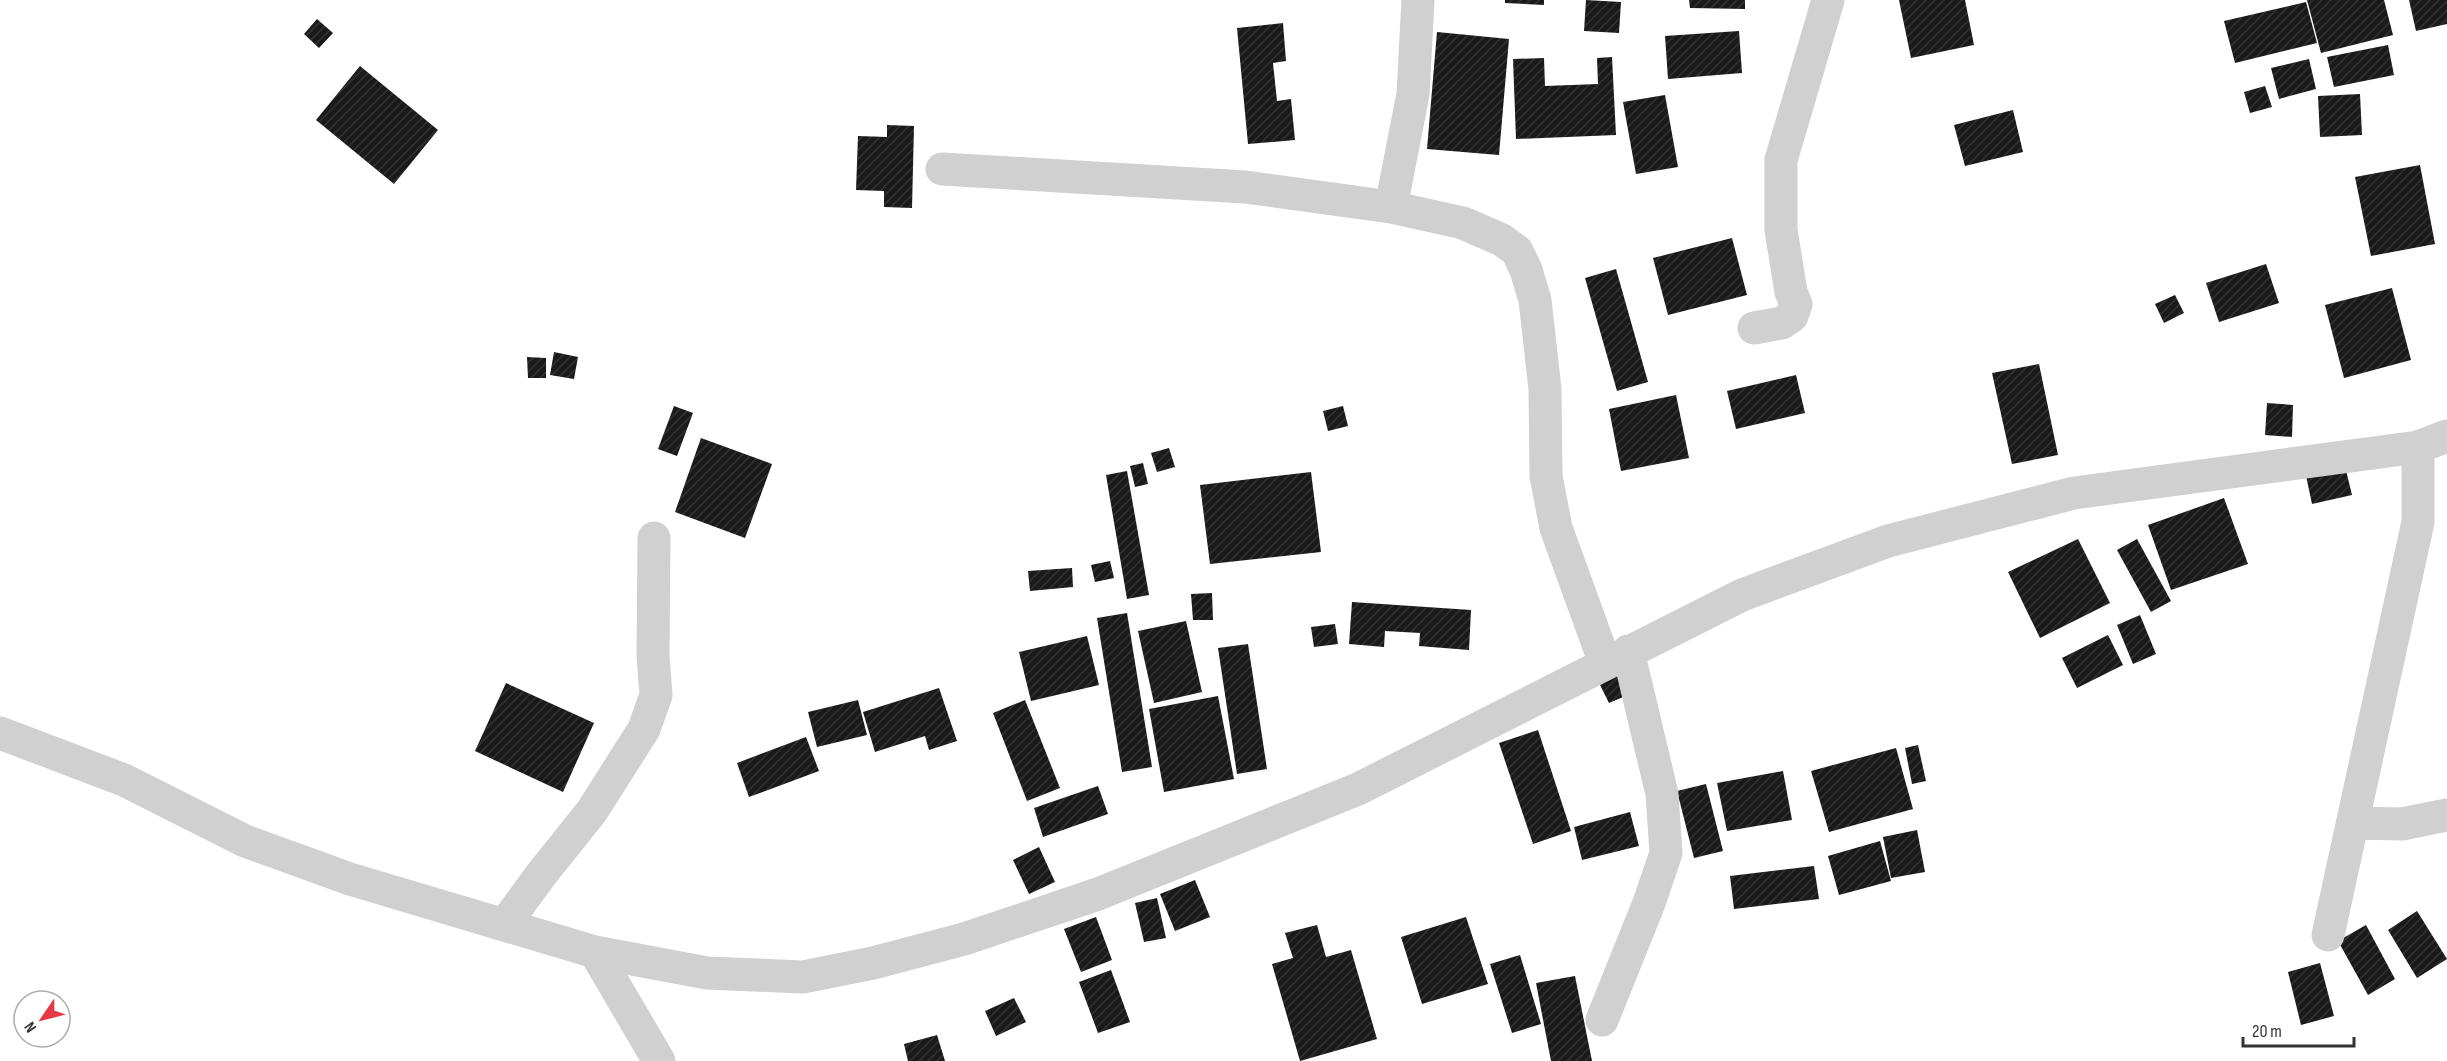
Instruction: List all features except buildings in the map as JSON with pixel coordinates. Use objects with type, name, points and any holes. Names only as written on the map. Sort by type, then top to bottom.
[{"type":"street","points":[[1391,207],[1413,94],[1418,0]]},
{"type":"street","points":[[1754,328],[1782,323],[1792,316],[1796,304],[1791,292],[1781,230],[1781,160],[1828,0]]},
{"type":"street","points":[[942,169],[1245,187],[1391,207],[1463,223],[1502,240],[1517,251],[1526,270],[1535,300],[1545,389],[1546,476],[1556,528],[1616,657],[1662,794],[1666,853],[1649,903],[1602,1020]]},
{"type":"street","points":[[0,733],[124,780],[245,841],[350,879],[595,952],[707,974],[803,976],[873,963],[964,939],[1098,894],[1358,789],[1742,595],[1888,542],[2074,493],[2432,441],[2418,522],[2328,935]]},
{"type":"street","points":[[505,924],[592,811],[644,729],[656,695],[653,656],[654,538]]},
{"type":"street","points":[[2353,823],[2402,824],[2447,815]]},
{"type":"street","points":[[595,952],[659,1061]]}]
